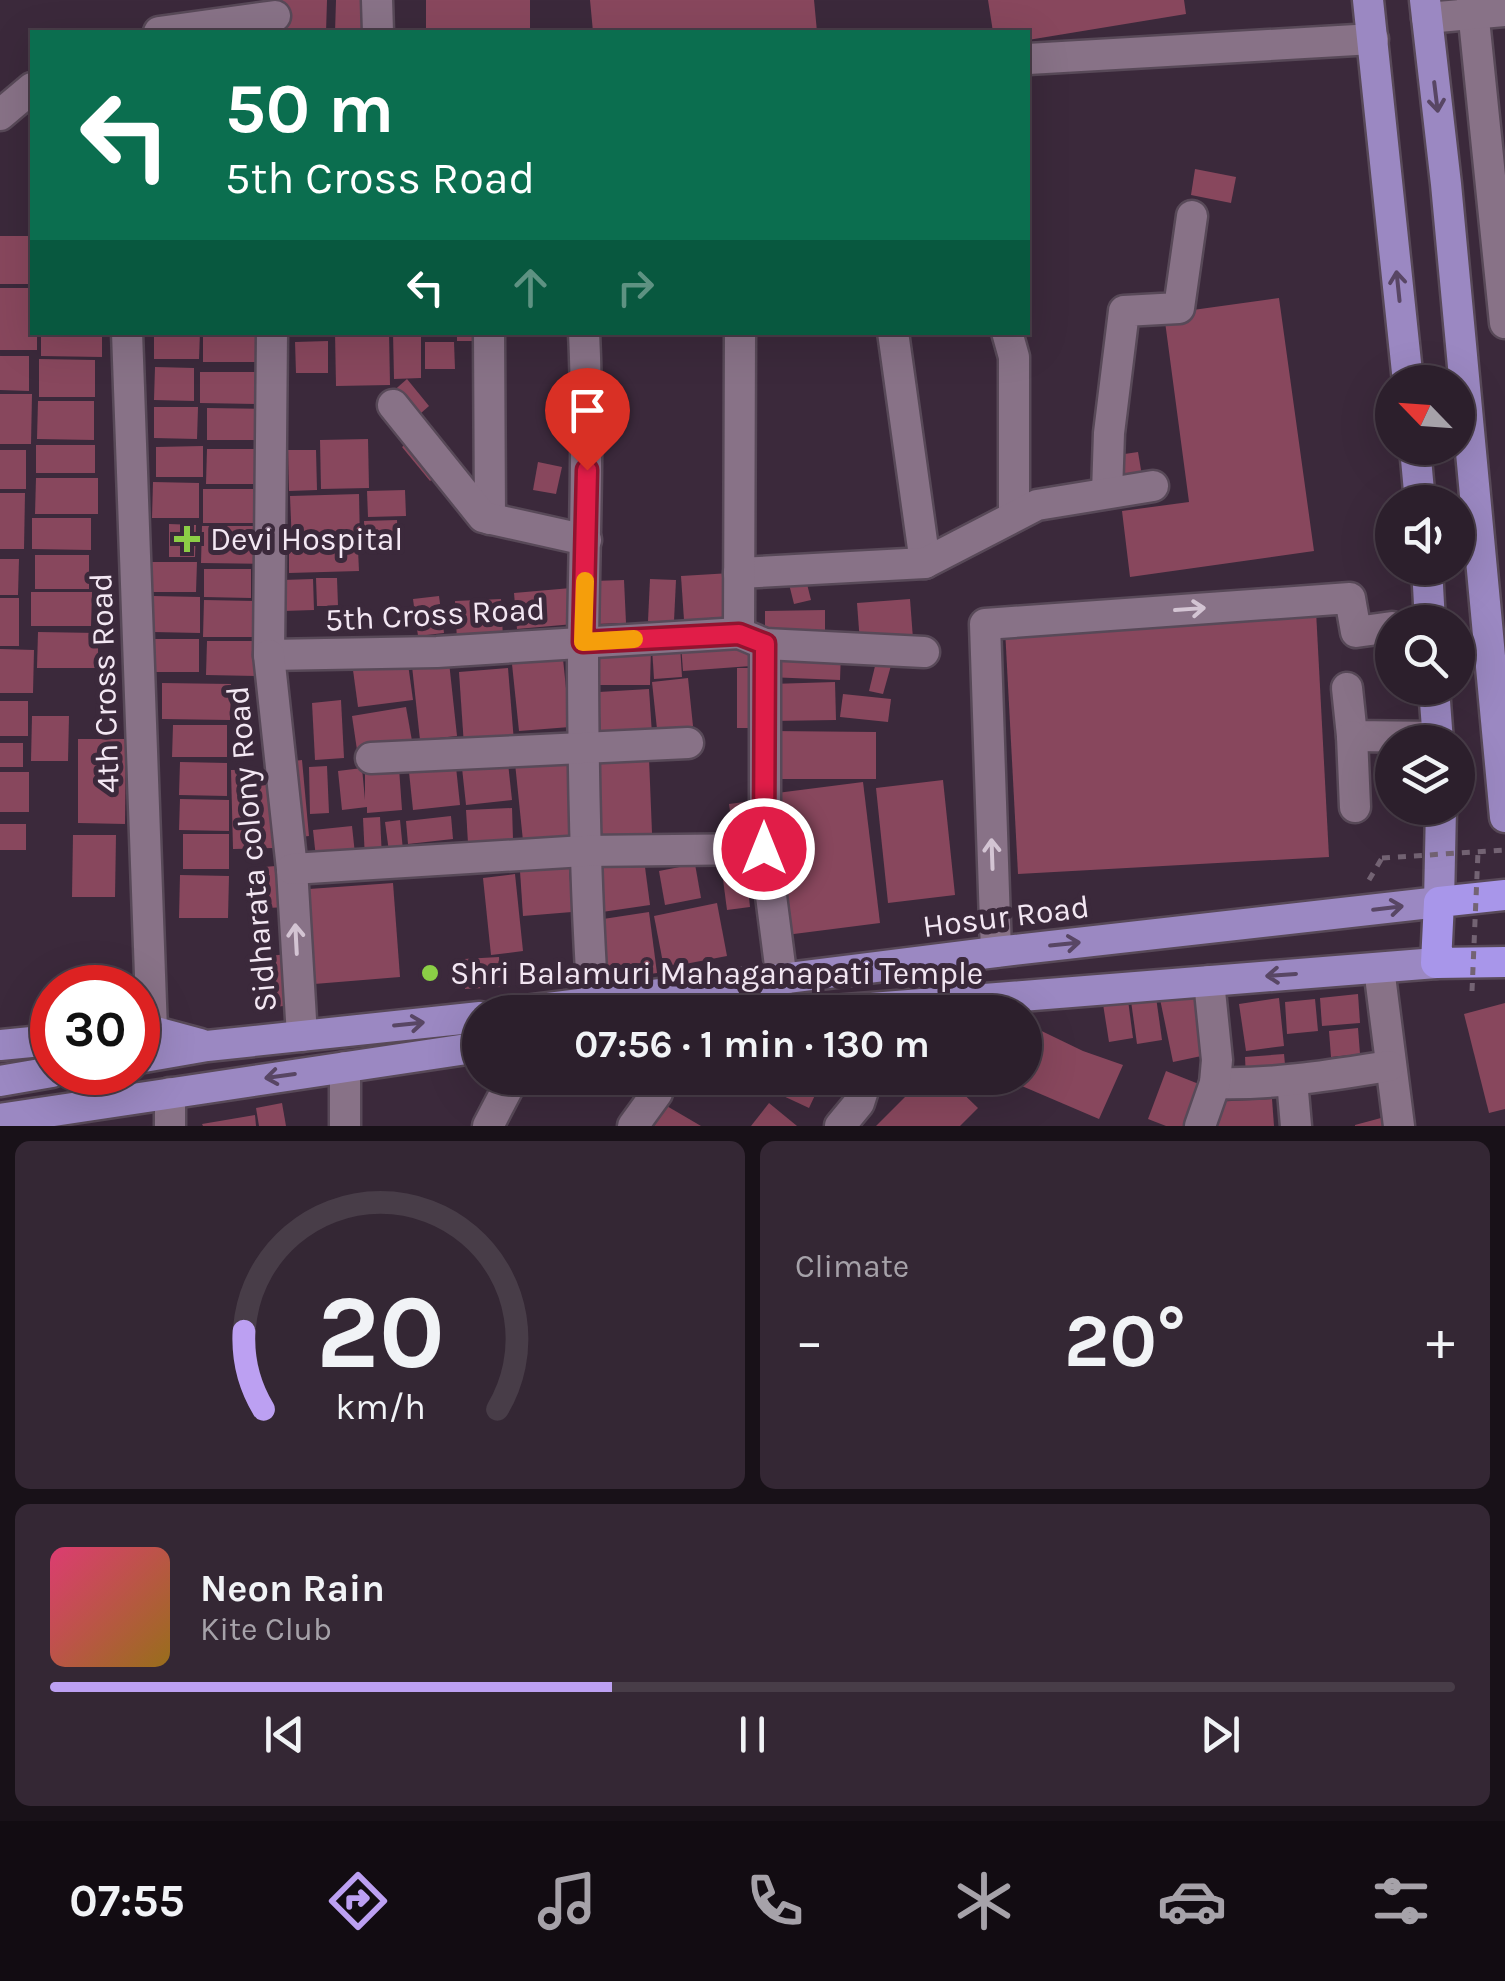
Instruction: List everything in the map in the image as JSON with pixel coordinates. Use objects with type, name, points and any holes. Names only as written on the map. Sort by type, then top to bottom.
[{"type":"highway","name":"Hosur Road","points":[[1439,902],[1505,896]]},
{"type":"highway","points":[[1439,902],[1436,963],[1505,962]]},
{"type":"main road","points":[[1368,0],[1406,365]]},
{"type":"main road","points":[[1426,9],[1505,817]]},
{"type":"main road","points":[[1439,902],[1441,825]]},
{"type":"main road","name":"Hosur Road","points":[[667,995],[996,952],[1439,902]]},
{"type":"main road","points":[[1042,996],[1436,963]]},
{"type":"main road","points":[[160,1054],[462,1018]]},
{"type":"main road","points":[[160,1035],[207,1046]]},
{"type":"main road","points":[[0,1045],[30,1042]]},
{"type":"main road","points":[[0,1118],[32,1120],[170,1093],[462,1050]]},
{"type":"main road","points":[[0,1081],[30,1076]]},
{"type":"street","points":[[377,0],[378,30]]},
{"type":"street","points":[[1472,8],[1505,324]]},
{"type":"street","points":[[1426,9],[1505,12]]},
{"type":"street","points":[[173,30],[275,16]]},
{"type":"street","points":[[1030,60],[1373,39]]},
{"type":"street","points":[[0,115],[30,90]]},
{"type":"street","points":[[1107,494],[1109,433],[1124,311],[1179,308],[1192,216]]},
{"type":"street","name":"4th Cross Road","points":[[127,335],[143,965]]},
{"type":"street","points":[[269,655],[272,335]]},
{"type":"street","points":[[489,335],[490,518]]},
{"type":"street","points":[[584,335],[584,851],[592,995]]},
{"type":"street","points":[[740,335],[739,573],[752,639],[764,849],[782,981]]},
{"type":"street","points":[[893,335],[925,563]]},
{"type":"street","points":[[1008,335],[1014,357],[1014,516]]},
{"type":"street","points":[[393,405],[483,517],[586,540]]},
{"type":"street","points":[[739,573],[925,563],[1037,504],[1154,486]]},
{"type":"street","points":[[996,952],[985,624],[1350,598],[1356,632],[1375,629]]},
{"type":"street","name":"5th Cross Road","points":[[269,655],[752,639],[924,652]]},
{"type":"street","name":"Sidharata colony Road","points":[[269,655],[292,869],[302,1036]]},
{"type":"street","points":[[1348,688],[1355,807]]},
{"type":"street","points":[[1352,736],[1375,737]]},
{"type":"street","points":[[371,758],[688,743]]},
{"type":"street","points":[[292,869],[584,851],[764,849]]},
{"type":"street","points":[[1379,968],[1399,1126]]},
{"type":"street","points":[[1200,1126],[1215,1083],[1217,1060],[1209,981]]},
{"type":"street","points":[[1215,1083],[1292,1080],[1390,1066]]},
{"type":"street","points":[[345,1126],[346,1067]]},
{"type":"street","points":[[1292,1080],[1296,1126]]},
{"type":"street","points":[[170,1093],[170,1126]]},
{"type":"street","points":[[488,1126],[504,1095]]},
{"type":"street","points":[[634,1126],[655,1095]]},
{"type":"street","points":[[840,1126],[861,1095]]},
{"type":"path","points":[[1370,875],[1382,858],[1505,850]]},
{"type":"path","points":[[1472,990],[1478,852]]},
{"type":"building","points":[[282,0],[327,0],[326,30],[281,30]]},
{"type":"building","points":[[336,0],[363,0],[362,30],[335,30]]},
{"type":"building","points":[[426,0],[530,0],[530,30],[426,30]]},
{"type":"building","points":[[590,0],[814,0],[817,30],[593,30]]},
{"type":"building","points":[[988,0],[1184,0],[1186,14],[1030,40],[1030,30],[993,30]]},
{"type":"building","points":[[28,166],[30,166],[30,200]]},
{"type":"building","points":[[1195,169],[1236,177],[1231,203],[1191,195]]},
{"type":"building","points":[[0,236],[30,236],[30,284],[0,284]]},
{"type":"building","points":[[0,288],[30,288],[30,335],[37,335],[37,350],[0,350]]},
{"type":"building","points":[[1279,298],[1314,551],[1130,577],[1122,511],[1189,502],[1164,314]]},
{"type":"building","points":[[41,335],[102,335],[102,357],[41,356]]},
{"type":"building","points":[[154,335],[200,335],[199,359],[154,359]]},
{"type":"building","points":[[203,335],[256,335],[255,362],[203,362]]},
{"type":"building","points":[[335,335],[389,335],[390,385],[336,386]]},
{"type":"building","points":[[393,335],[421,335],[421,378],[394,379]]},
{"type":"building","points":[[457,335],[476,335],[476,341],[457,341]]},
{"type":"building","points":[[328,341],[328,373],[296,373],[295,342]]},
{"type":"building","points":[[425,342],[454,342],[455,369],[425,369]]},
{"type":"building","points":[[0,356],[29,356],[29,391],[0,390]]},
{"type":"building","points":[[39,359],[95,360],[95,397],[39,397]]},
{"type":"building","points":[[155,367],[194,368],[194,401],[154,400]]},
{"type":"building","points":[[200,372],[260,372],[260,404],[200,403]]},
{"type":"building","points":[[407,379],[429,406],[412,421],[390,394]]},
{"type":"building","points":[[0,394],[32,394],[31,444],[0,444]]},
{"type":"building","points":[[38,401],[94,401],[94,440],[37,439]]},
{"type":"building","points":[[154,407],[198,407],[197,439],[154,438]]},
{"type":"building","points":[[207,408],[264,409],[264,440],[207,440]]},
{"type":"building","points":[[413,438],[442,472],[430,481],[402,447]]},
{"type":"building","points":[[368,439],[369,488],[321,489],[320,440]]},
{"type":"building","points":[[36,445],[95,445],[95,473],[36,473]]},
{"type":"building","points":[[203,446],[203,477],[156,477],[156,447]]},
{"type":"building","points":[[207,449],[267,449],[267,484],[206,484]]},
{"type":"building","points":[[0,450],[26,450],[26,489],[0,489]]},
{"type":"building","points":[[288,450],[316,450],[317,490],[289,491]]},
{"type":"building","points":[[1138,452],[1142,476],[1115,480],[1111,456]]},
{"type":"building","points":[[538,462],[562,467],[556,494],[533,490]]},
{"type":"building","points":[[36,478],[98,478],[98,514],[35,514]]},
{"type":"building","points":[[153,482],[199,483],[199,518],[152,518]]},
{"type":"building","points":[[203,489],[262,489],[262,523],[203,523]]},
{"type":"building","points":[[405,490],[406,516],[368,517],[367,491]]},
{"type":"building","points":[[0,493],[25,493],[24,549],[0,549]]},
{"type":"building","points":[[359,494],[360,544],[292,545],[290,496]]},
{"type":"building","points":[[32,518],[91,518],[91,550],[32,549]]},
{"type":"building","points":[[397,520],[398,544],[365,544],[364,521]]},
{"type":"building","points":[[169,524],[196,525],[195,557],[169,557]]},
{"type":"building","points":[[202,526],[265,526],[265,564],[201,563]]},
{"type":"building","points":[[358,550],[359,571],[289,573],[289,552]]},
{"type":"building","points":[[35,555],[89,555],[89,589],[35,589]]},
{"type":"building","points":[[0,559],[19,559],[18,595],[0,595]]},
{"type":"building","points":[[150,562],[197,562],[196,592],[150,592]]},
{"type":"building","points":[[204,569],[251,569],[251,598],[204,597]]},
{"type":"building","points":[[804,572],[811,600],[794,604],[787,576]]},
{"type":"building","points":[[731,573],[734,616],[684,620],[681,576]]},
{"type":"building","points":[[316,578],[337,578],[338,606],[317,606]]},
{"type":"building","points":[[313,579],[314,610],[283,611],[282,580]]},
{"type":"building","points":[[650,579],[676,580],[674,621],[648,621]]},
{"type":"building","points":[[624,580],[626,623],[595,624],[593,581]]},
{"type":"building","points":[[571,588],[574,624],[517,629],[514,593]]},
{"type":"building","points":[[31,592],[92,592],[91,626],[31,626]]},
{"type":"building","points":[[153,596],[200,597],[200,633],[153,632]]},
{"type":"building","points":[[439,596],[444,633],[418,636],[413,599]]},
{"type":"building","points":[[0,598],[19,598],[19,646],[0,646]]},
{"type":"building","points":[[501,599],[503,637],[457,641],[455,601]]},
{"type":"building","points":[[910,599],[913,639],[860,643],[857,603]]},
{"type":"building","points":[[204,600],[261,601],[260,637],[203,637]]},
{"type":"building","points":[[825,610],[825,639],[765,640],[765,611]]},
{"type":"building","points":[[1316,611],[1329,857],[1018,874],[1005,629]]},
{"type":"building","points":[[38,632],[98,633],[98,668],[37,668]]},
{"type":"building","points":[[149,639],[199,639],[199,672],[148,672]]},
{"type":"building","points":[[749,639],[751,666],[683,671],[681,644]]},
{"type":"building","points":[[207,641],[257,641],[256,676],[206,675]]},
{"type":"building","points":[[680,645],[682,677],[654,679],[652,648]]},
{"type":"building","points":[[600,647],[651,647],[650,685],[600,685]]},
{"type":"building","points":[[0,649],[34,650],[33,693],[0,693]]},
{"type":"building","points":[[769,651],[841,651],[840,680],[768,677]]},
{"type":"building","points":[[877,658],[892,662],[883,694],[869,691]]},
{"type":"building","points":[[563,659],[570,727],[519,731],[512,664]]},
{"type":"building","points":[[449,662],[457,736],[420,740],[412,666]]},
{"type":"building","points":[[408,664],[413,700],[358,707],[353,670]]},
{"type":"building","points":[[508,668],[514,742],[464,746],[459,672]]},
{"type":"building","points":[[737,668],[763,668],[763,728],[737,728]]},
{"type":"building","points":[[688,678],[693,726],[657,729],[652,682]]},
{"type":"building","points":[[835,682],[836,720],[772,721],[771,684]]},
{"type":"building","points":[[162,683],[231,684],[230,720],[162,719]]},
{"type":"building","points":[[649,689],[652,734],[601,738],[599,692]]},
{"type":"building","points":[[843,694],[891,699],[888,722],[840,717]]},
{"type":"building","points":[[341,700],[344,758],[315,760],[312,703]]},
{"type":"building","points":[[0,701],[28,701],[28,736],[0,736]]},
{"type":"building","points":[[406,707],[412,741],[357,750],[352,716]]},
{"type":"building","points":[[32,716],[69,716],[68,761],[31,761]]},
{"type":"building","points":[[173,725],[227,725],[227,757],[172,757]]},
{"type":"building","points":[[772,731],[876,732],[876,779],[772,779]]},
{"type":"building","points":[[78,739],[126,739],[125,824],[78,823]]},
{"type":"building","points":[[0,743],[23,743],[23,767],[0,767]]},
{"type":"building","points":[[571,757],[578,835],[523,841],[515,763]]},
{"type":"building","points":[[649,758],[652,833],[594,835],[591,761]]},
{"type":"building","points":[[302,760],[309,836],[291,838],[284,762]]},
{"type":"building","points":[[180,762],[227,763],[227,796],[179,795]]},
{"type":"building","points":[[508,763],[512,800],[466,805],[462,768]]},
{"type":"building","points":[[327,766],[329,813],[310,814],[309,767]]},
{"type":"building","points":[[456,767],[460,805],[413,810],[409,772]]},
{"type":"building","points":[[362,768],[365,800],[365,771],[399,768],[402,810],[342,810],[338,771]]},
{"type":"building","points":[[271,769],[273,848],[233,849],[231,770]]},
{"type":"building","points":[[0,772],[29,772],[29,812],[0,812]]},
{"type":"building","points":[[943,780],[955,895],[888,903],[876,788]]},
{"type":"building","points":[[863,782],[880,923],[786,935],[769,794]]},
{"type":"building","points":[[180,799],[229,800],[229,831],[179,830]]},
{"type":"building","points":[[752,801],[756,838],[734,841],[729,804]]},
{"type":"building","points":[[512,808],[513,840],[468,843],[466,810]]},
{"type":"building","points":[[451,816],[453,839],[408,844],[406,821]]},
{"type":"building","points":[[380,817],[382,858],[365,859],[363,818]]},
{"type":"building","points":[[400,820],[403,850],[389,852],[385,822]]},
{"type":"building","points":[[0,824],[26,824],[26,850],[0,850]]},
{"type":"building","points":[[352,826],[355,854],[316,858],[313,830]]},
{"type":"building","points":[[183,834],[229,834],[229,869],[183,869]]},
{"type":"building","points":[[73,835],[116,835],[115,897],[72,897]]},
{"type":"building","points":[[643,852],[650,905],[602,912],[595,859]]},
{"type":"building","points":[[745,860],[750,907],[727,910],[721,864]]},
{"type":"building","points":[[695,864],[701,898],[665,905],[659,871]]},
{"type":"building","points":[[289,865],[292,907],[265,908],[263,867]]},
{"type":"building","points":[[569,868],[572,912],[523,916],[520,871]]},
{"type":"building","points":[[515,874],[523,951],[491,955],[483,878]]},
{"type":"building","points":[[180,875],[229,876],[228,918],[179,918]]},
{"type":"building","points":[[393,883],[400,977],[302,985],[295,890]]},
{"type":"building","points":[[717,903],[727,956],[664,968],[654,916]]},
{"type":"building","points":[[649,912],[657,973],[599,981],[590,921]]},
{"type":"building","points":[[287,954],[292,1005],[266,1008],[261,957]]},
{"type":"building","points":[[499,957],[501,987],[465,989],[464,959]]},
{"type":"building","points":[[1198,991],[1211,1054],[1173,1062],[1160,999]]},
{"type":"building","points":[[1358,994],[1360,1023],[1322,1026],[1320,998]]},
{"type":"building","points":[[1156,997],[1162,1040],[1137,1044],[1131,1001]]},
{"type":"building","points":[[1279,998],[1284,1046],[1246,1051],[1239,1004]]},
{"type":"building","points":[[1315,999],[1318,1031],[1287,1034],[1285,1002]]},
{"type":"building","points":[[1128,1000],[1133,1038],[1109,1042],[1103,1004]]},
{"type":"building","points":[[1505,1003],[1505,1109],[1489,1113],[1464,1014]]},
{"type":"building","points":[[1358,1028],[1360,1054],[1331,1057],[1329,1031]]},
{"type":"building","points":[[1042,1031],[1123,1065],[1099,1119],[1042,1095]]},
{"type":"building","points":[[1284,1054],[1286,1075],[1246,1078],[1245,1057]]},
{"type":"building","points":[[1166,1071],[1209,1088],[1194,1126],[1166,1126],[1148,1119]]},
{"type":"building","points":[[781,1095],[815,1095],[809,1108]]},
{"type":"building","points":[[907,1095],[965,1095],[978,1108],[960,1126],[876,1126]]},
{"type":"building","points":[[1272,1099],[1274,1126],[1213,1126],[1211,1102]]},
{"type":"building","points":[[660,1102],[701,1126],[646,1126]]},
{"type":"building","points":[[282,1103],[286,1126],[259,1126],[256,1108]]},
{"type":"building","points":[[769,1103],[797,1126],[751,1126]]},
{"type":"building","points":[[255,1115],[256,1126],[202,1124]]},
{"type":"building","points":[[1392,1115],[1392,1126],[1355,1126],[1355,1125]]},
{"type":"slow traffic","points":[[585,581],[583,642],[634,639]]},
{"type":"place","name":"Devi Hospital","points":[[187,539]]},
{"type":"place","name":"Shri Balamuri Mahaganapati Temple","points":[[430,973]]},
{"type":"route","points":[[587,470],[583,642],[739,634],[765,644],[764,849]]}]
